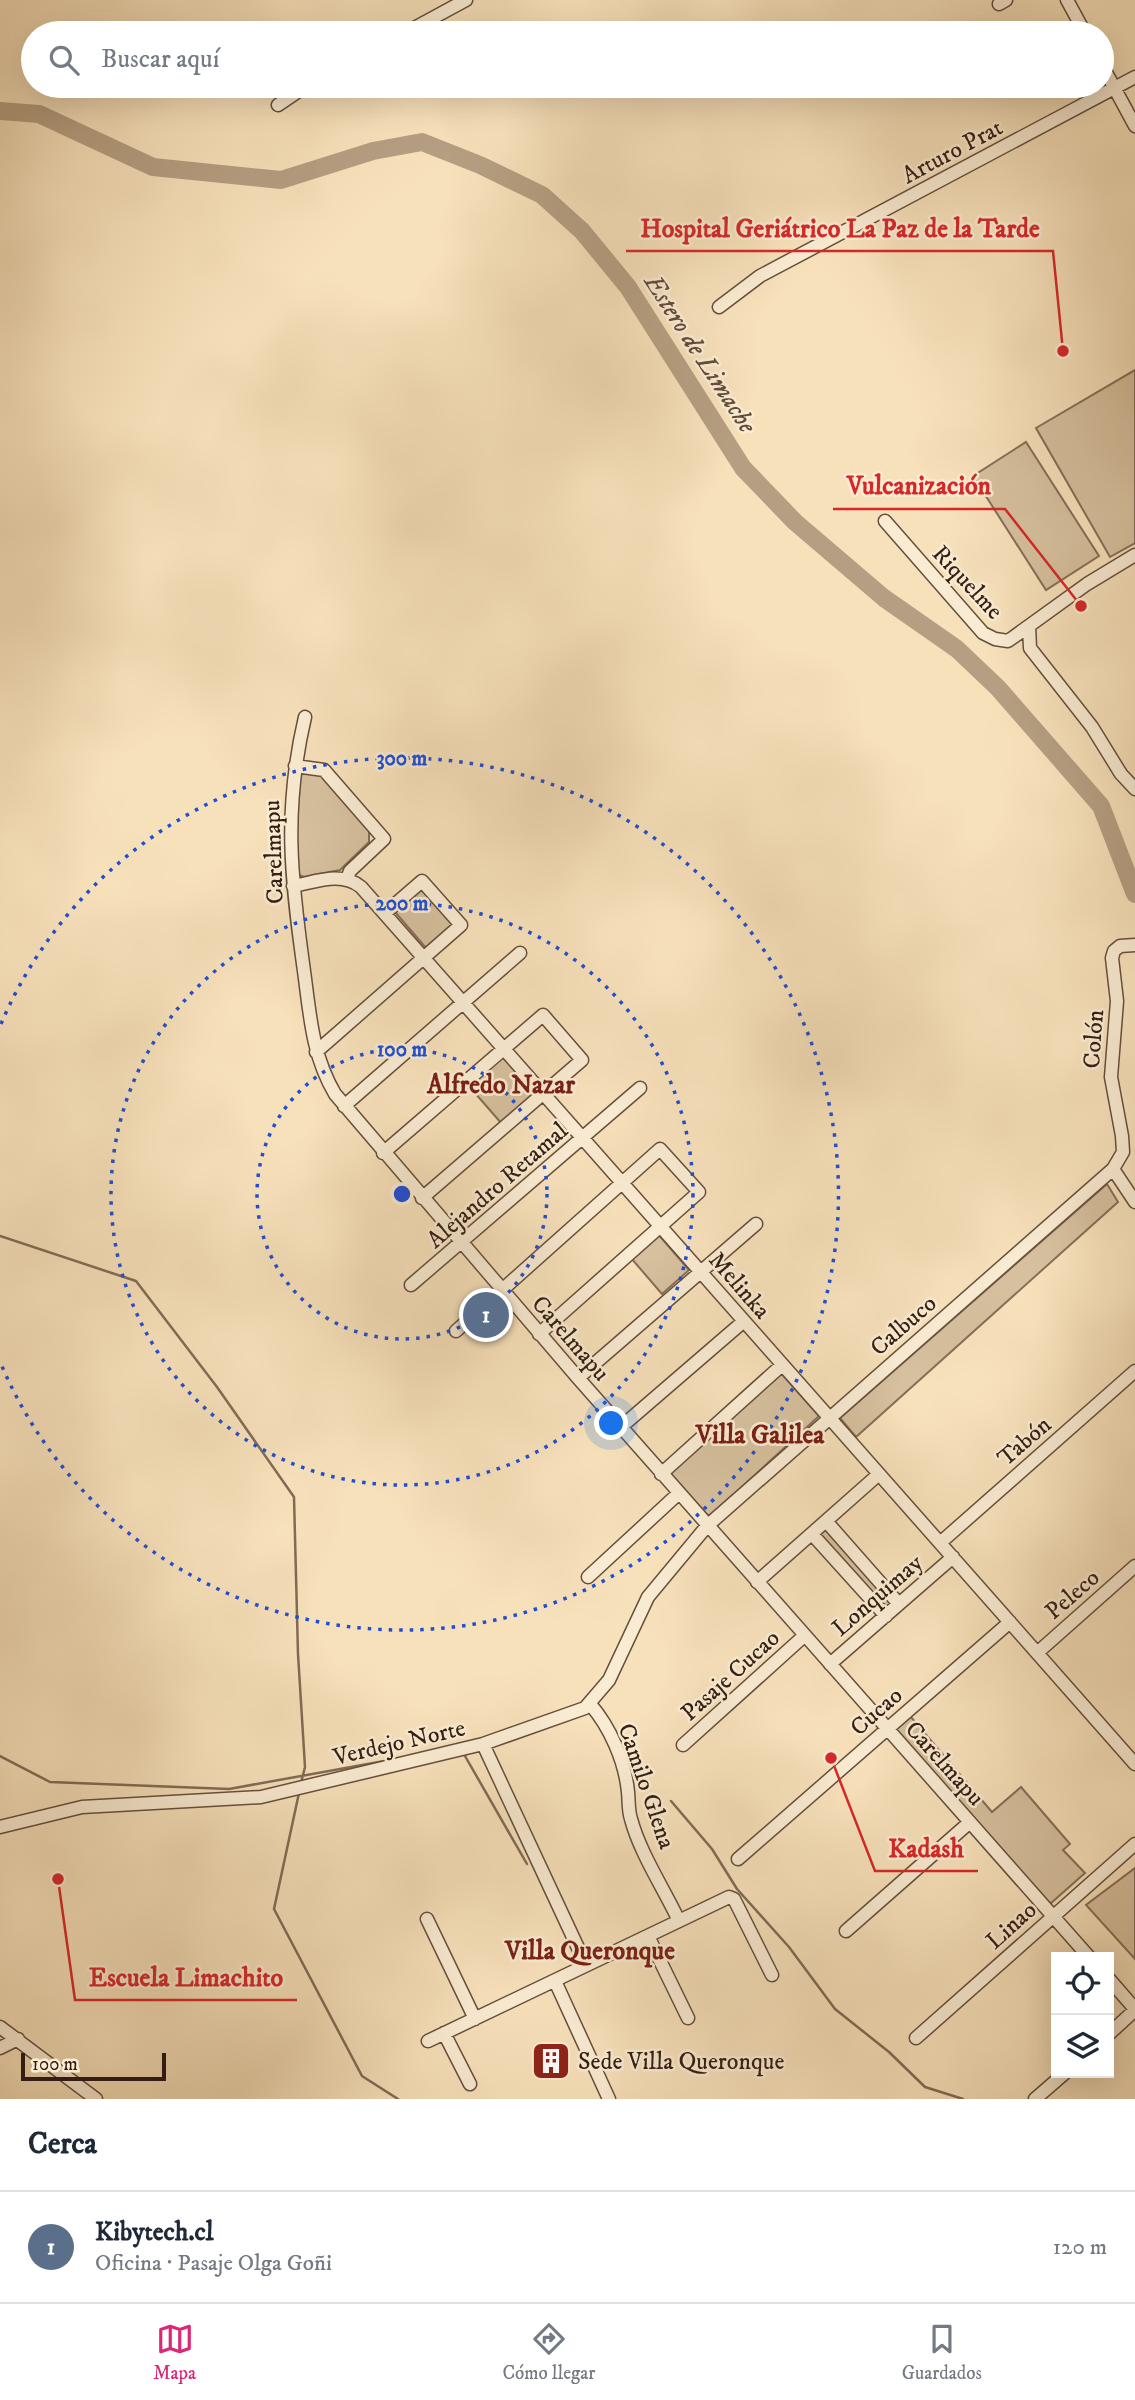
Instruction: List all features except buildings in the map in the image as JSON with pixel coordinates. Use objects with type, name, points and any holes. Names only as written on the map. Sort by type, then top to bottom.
[{"type":"street","points":[[428,21],[467,0]]},
{"type":"street","points":[[1068,0],[1079,21]]},
{"type":"street","name":"Arturo Prat","points":[[1114,88],[1135,78]]},
{"type":"street","points":[[1114,88],[1135,127]]},
{"type":"street","points":[[278,106],[289,98]]},
{"type":"street","name":"Arturo Prat","points":[[719,307],[760,276],[1095,98]]},
{"type":"street","name":"Riquelme","points":[[885,521],[983,633],[995,639],[1008,640],[1087,584],[1135,555]]},
{"type":"street","points":[[1029,626],[1030,648],[1092,727],[1121,774],[1135,789]]},
{"type":"street","name":"Carelmapu","points":[[305,717],[295,766],[290,831],[293,886],[310,1026],[316,1052],[328,1082],[383,1153],[539,1334],[1084,1952]]},
{"type":"street","points":[[293,886],[337,878],[347,879],[350,871],[384,839],[324,770],[295,766]]},
{"type":"street","name":"Melinka","points":[[347,879],[361,887],[424,957],[1135,1763]]},
{"type":"street","points":[[316,1052],[461,925],[422,881],[385,914]]},
{"type":"street","name":"Colón","points":[[1122,1152],[1122,1136],[1111,1077],[1117,1001],[1112,958],[1114,951],[1120,946],[1135,945]]},
{"type":"street","points":[[344,1106],[520,953]]},
{"type":"street","points":[[383,1153],[543,1015],[582,1060],[422,1198]]},
{"type":"street","name":"Alejandro Retamal","points":[[411,1285],[640,1088]]},
{"type":"street","points":[[456,1331],[660,1149],[699,1192],[539,1334]]},
{"type":"street","name":"Calbuco","points":[[708,1526],[1113,1169],[1122,1152]]},
{"type":"street","points":[[1113,1169],[1135,1202]]},
{"type":"street","points":[[578,1378],[756,1224]]},
{"type":"street","points":[[621,1427],[744,1321]]},
{"type":"street","points":[[662,1474],[782,1365]]},
{"type":"street","name":"Tabón","points":[[940,1543],[1135,1371]]},
{"type":"street","points":[[757,1582],[879,1474]]},
{"type":"street","points":[[588,1577],[678,1493]]},
{"type":"street","points":[[826,1521],[900,1604]]},
{"type":"street","name":"Verdejo Norte","points":[[0,1827],[82,1807],[261,1797],[482,1744],[577,1712],[590,1703],[609,1680],[648,1597],[708,1526]]},
{"type":"street","points":[[812,1534],[886,1616]]},
{"type":"street","name":"Lonquimay","points":[[830,1664],[953,1557]]},
{"type":"street","name":"Peleco","points":[[1037,1653],[1135,1566]]},
{"type":"street","name":"Cucao","points":[[738,1860],[1010,1622]]},
{"type":"street","name":"Pasaje Cucao","points":[[683,1745],[804,1636]]},
{"type":"street","name":"Camilo Glena","points":[[590,1703],[611,1736],[622,1764],[631,1819],[679,1921]]},
{"type":"street","points":[[482,1744],[586,1965]]},
{"type":"street","points":[[846,1931],[970,1822]]},
{"type":"street","name":"Linao","points":[[916,2038],[1135,1844]]},
{"type":"street","points":[[428,2041],[729,1897],[734,1899],[772,1975]]},
{"type":"street","points":[[427,1919],[475,2019]]},
{"type":"street","points":[[648,1936],[688,2018]]},
{"type":"street","points":[[555,1981],[609,2099]]},
{"type":"street","points":[[1114,1985],[1135,2010],[1114,2029]]},
{"type":"street","points":[[0,2027],[96,2099]]},
{"type":"street","points":[[444,2033],[470,2084]]},
{"type":"street","points":[[0,2048],[18,2039]]},
{"type":"street","points":[[1035,2099],[1059,2078]]},
{"type":"shaded area","points":[[1135,370],[1135,543],[1110,557],[1036,428]]},
{"type":"shaded area","points":[[1026,442],[1099,556],[1046,590],[973,476]]},
{"type":"shaded area","points":[[299,769],[321,772],[369,829],[369,842],[340,870],[304,877],[299,875],[293,834]]},
{"type":"shaded area","points":[[422,889],[453,925],[426,948],[395,912]]},
{"type":"shaded area","points":[[502,1056],[536,1095],[502,1124],[468,1085]]},
{"type":"shaded area","points":[[1107,1184],[1118,1202],[856,1437],[840,1418]]},
{"type":"shaded area","points":[[658,1234],[689,1270],[662,1294],[631,1258]]},
{"type":"shaded area","points":[[780,1372],[819,1416],[709,1517],[668,1471]]},
{"type":"shaded area","points":[[826,1526],[894,1603],[884,1611],[816,1534]]},
{"type":"shaded area","points":[[910,1716],[992,1812],[1021,1787],[1070,1844],[1063,1850],[1085,1873],[1050,1904],[895,1729]]},
{"type":"shaded area","points":[[1135,1868],[1135,1959],[1086,1905]]},
{"type":"waterway","name":"Estero de Limache","points":[[0,111],[39,114],[153,167],[281,180],[373,151],[422,142],[480,165],[542,195],[582,231],[628,287],[743,468],[795,522],[884,598],[957,649],[998,688],[1101,806],[1135,894]]},
{"type":"waterway","points":[[0,1236],[136,1281],[217,1387],[294,1497],[298,1654],[305,1767],[301,1783]]},
{"type":"waterway","points":[[0,1756],[50,1782],[229,1789],[390,1760]]},
{"type":"waterway","points":[[465,1756],[527,1864]]},
{"type":"waterway","points":[[299,1793],[274,1909],[362,2076],[398,2099]]},
{"type":"waterway","points":[[671,1801],[712,1849],[737,1889],[789,1947],[835,2009],[889,2052],[925,2087],[963,2099]]},
{"type":"place","name":"Hospital Geriátrico La Paz de la Tarde","points":[[1063,351]]},
{"type":"place","name":"Vulcanización","points":[[1081,606]]},
{"type":"place","name":"Kibytech.cl","points":[[486,1315]]},
{"type":"place","name":"Kadash","points":[[831,1758]]},
{"type":"place","name":"Escuela Limachito","points":[[58,1879]]},
{"type":"place","name":"Sede Villa Queronque","points":[[551,2061]]},
{"type":"district","name":"Alfredo Nazar","points":[[501,1084]]},
{"type":"district","name":"Villa Galilea","points":[[760,1434]]},
{"type":"district","name":"Villa Queronque","points":[[590,1950]]}]
